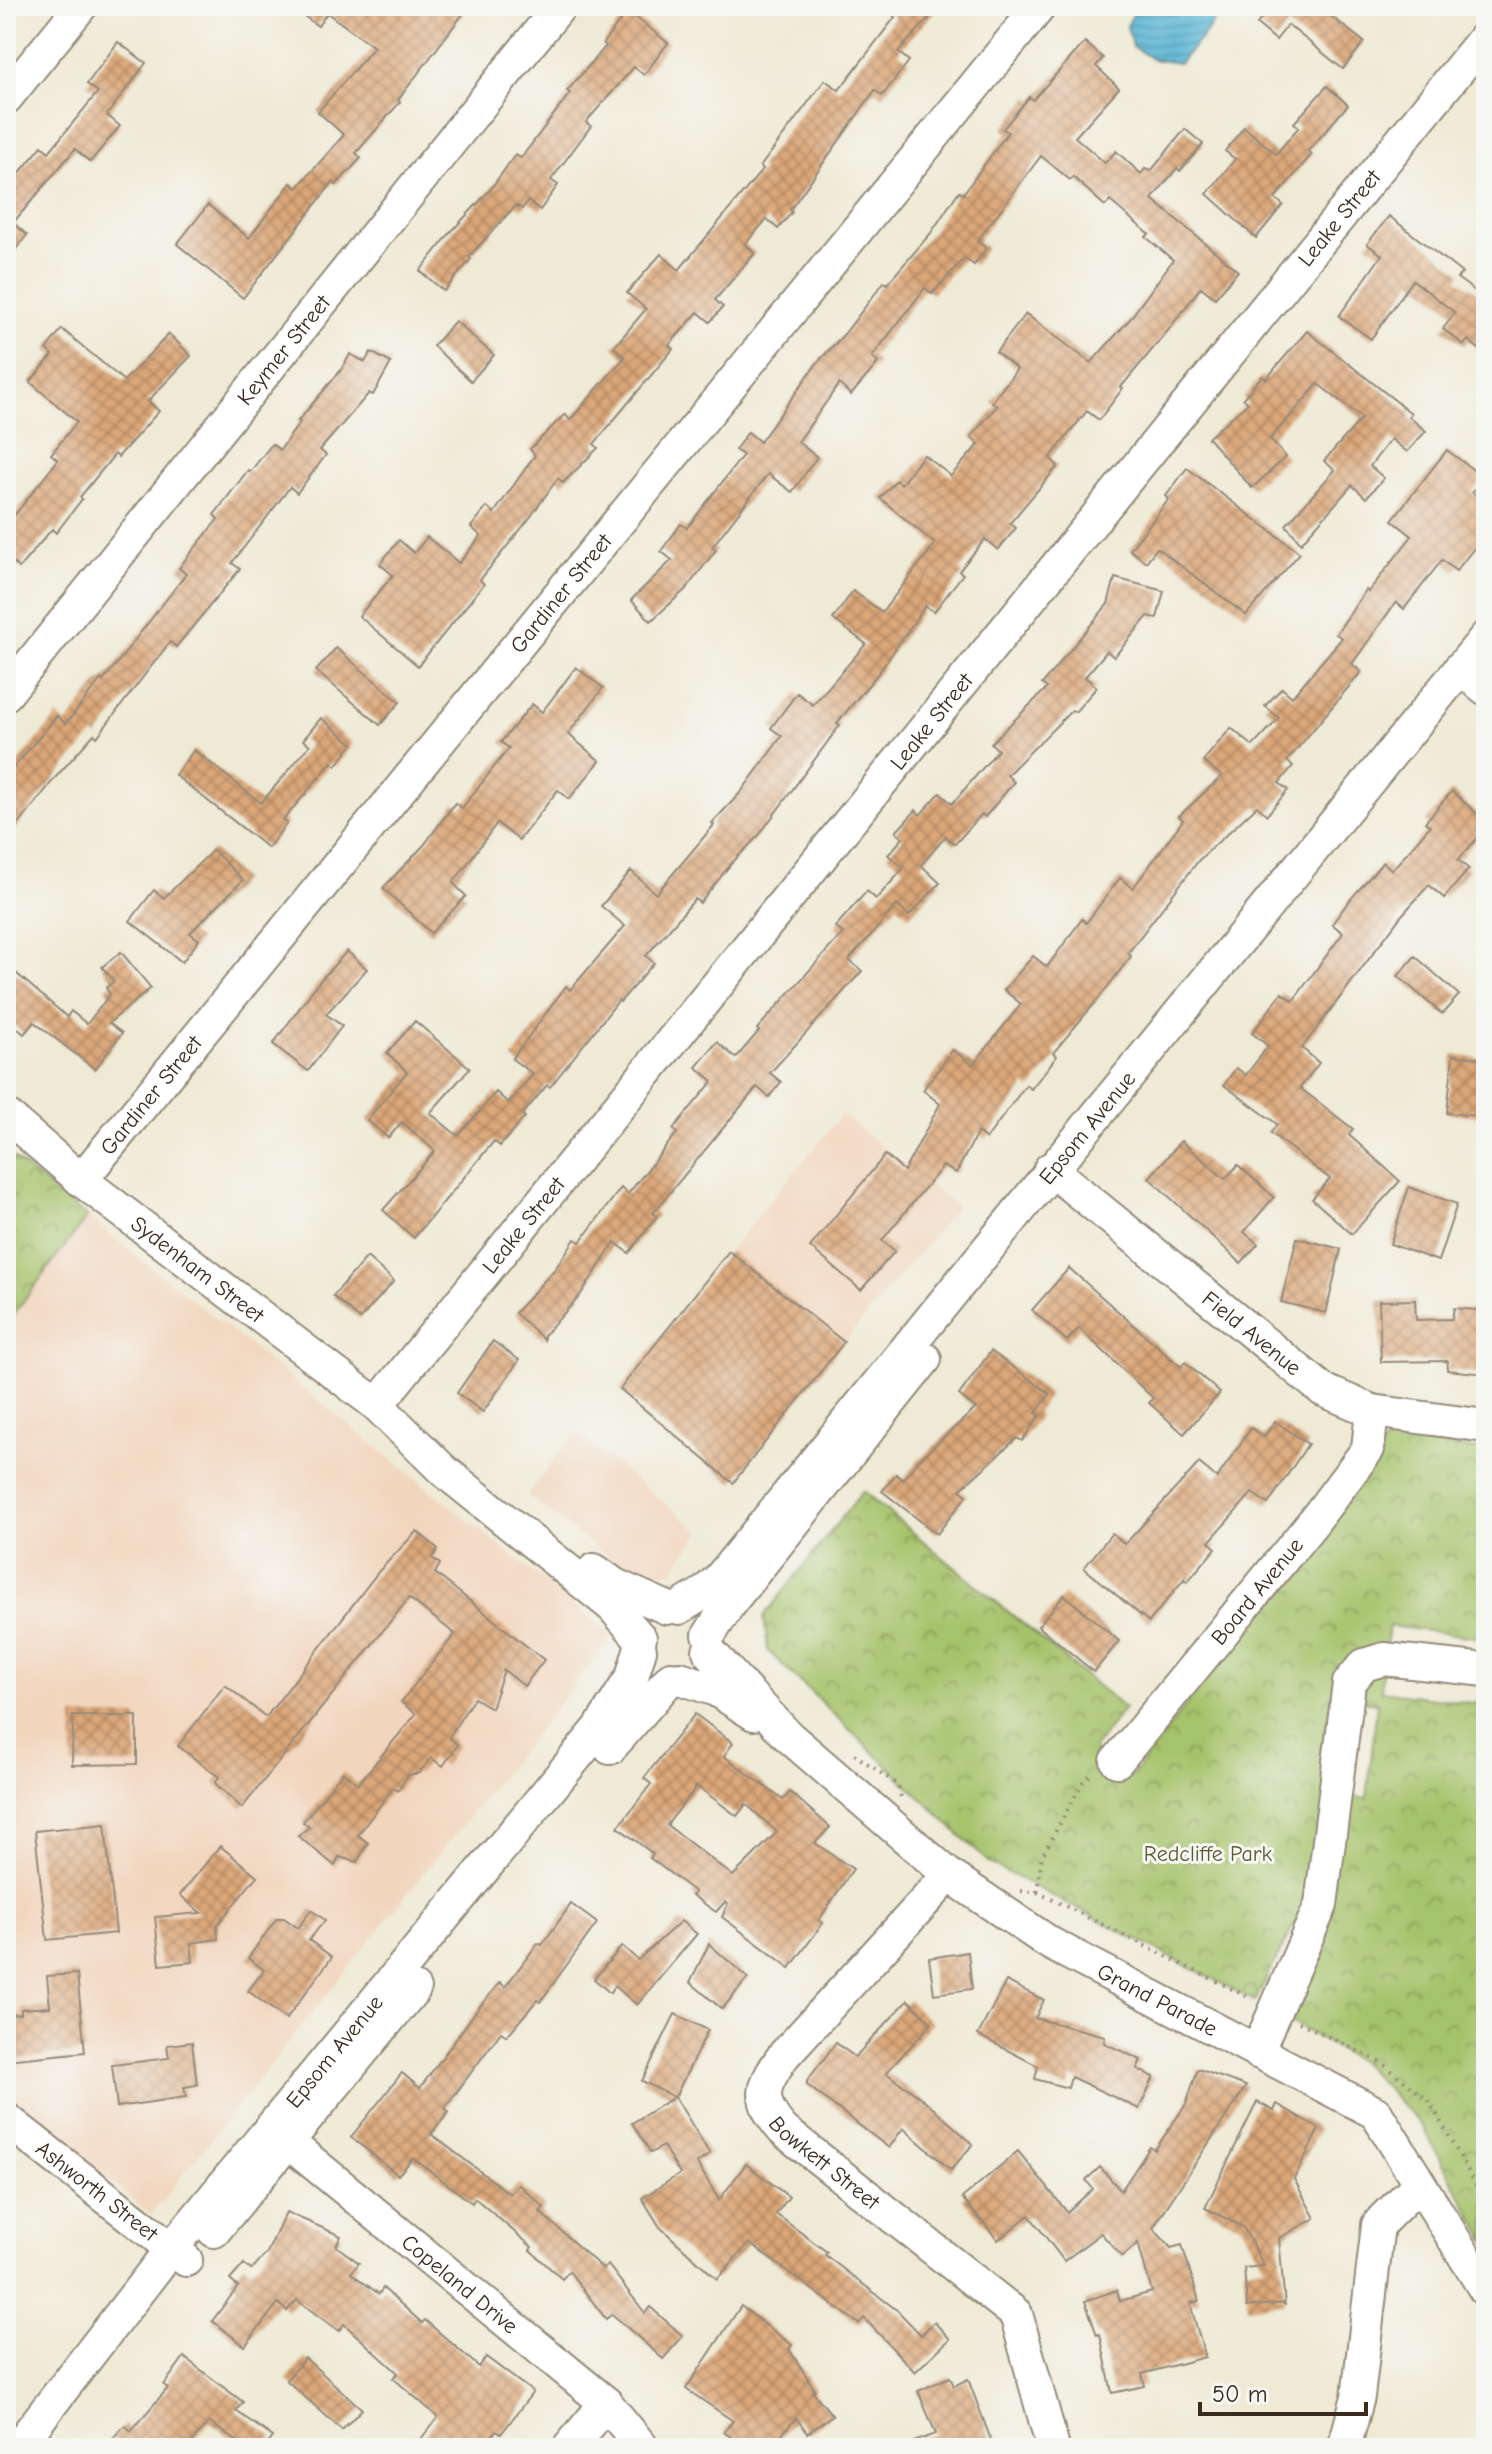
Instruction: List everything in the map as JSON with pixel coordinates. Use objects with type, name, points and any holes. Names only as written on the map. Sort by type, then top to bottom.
[{"type":"street","points":[[6,98],[81,6]]},
{"type":"street","name":"Keymer Street","points":[[6,694],[560,6]]},
{"type":"street","name":"Gardiner Street","points":[[81,1180],[1040,6]]},
{"type":"street","name":"Leake Street","points":[[385,1412],[1486,36]]},
{"type":"street","name":"Epsom Avenue","points":[[673,1608],[705,1592],[719,1579],[1059,1176],[1477,676],[1486,637]]},
{"type":"street","name":"Sydenham Street","points":[[6,1115],[81,1180],[385,1412],[454,1456],[604,1578],[673,1608]]},
{"type":"street","name":"Epsom Avenue","points":[[709,1643],[739,1592],[1059,1176]]},
{"type":"street","name":"Field Avenue","points":[[1059,1176],[1323,1390],[1372,1411],[1486,1426]]},
{"type":"street","name":"Board Avenue","points":[[1117,1761],[1314,1521],[1368,1449],[1372,1411]]},
{"type":"street","name":"Sydenham Street","points":[[385,1412],[443,1470],[612,1606],[640,1644]]},
{"type":"street","points":[[673,1608],[698,1617],[709,1643],[695,1672],[675,1678],[654,1672],[643,1659],[640,1644],[649,1619],[673,1608]]},
{"type":"street","name":"Grand Parade","points":[[709,1643],[787,1735]]},
{"type":"street","name":"Epsom Avenue","points":[[280,2135],[599,1729],[632,1677],[640,1644]]},
{"type":"street","points":[[1257,2052],[1321,1905],[1349,1683],[1364,1665],[1384,1659],[1486,1670]]},
{"type":"street","name":"Epsom Avenue","points":[[27,2446],[280,2135],[639,1711],[675,1678]]},
{"type":"street","name":"Grand Parade","points":[[675,1678],[716,1690],[787,1735],[949,1875],[1051,1944],[1376,2113],[1486,2291]]},
{"type":"street","name":"Bowkett Street","points":[[949,1875],[784,2055],[767,2079],[764,2096],[768,2113],[783,2130],[1016,2314],[1053,2448]]},
{"type":"street","name":"Ashworth Street","points":[[6,2119],[180,2255]]},
{"type":"street","name":"Copeland Drive","points":[[280,2135],[606,2403],[643,2448]]},
{"type":"street","points":[[1344,2448],[1358,2397],[1378,2225],[1419,2184]]},
{"type":"street","points":[[569,2448],[606,2403]]},
{"type":"path","points":[[843,1747],[898,1785],[905,1810]]},
{"type":"path","points":[[1037,1892],[1042,1856],[1083,1782],[1108,1757],[1117,1761]]},
{"type":"path","points":[[1016,1891],[1037,1892],[1259,2002]]},
{"type":"path","points":[[1292,2019],[1382,2063],[1429,2101],[1486,2203]]},
{"type":"shaded area","points":[[842,1114],[957,1207],[844,1342],[729,1251]]},
{"type":"shaded area","points":[[6,1151],[613,1636],[151,2215],[6,2095]]},
{"type":"shaded area","points":[[576,1433],[701,1532],[672,1571],[635,1578],[527,1495]]},
{"type":"green space","points":[[6,1152],[87,1217],[6,1324]]},
{"type":"green space","name":"Redcliffe Park","points":[[1389,1437],[1486,1451],[1486,1638],[1389,1626],[1385,1653],[1354,1656],[1313,1888],[1255,2001],[989,1863],[768,1651],[764,1616],[863,1491],[1124,1708],[1094,1748],[1103,1774],[1132,1776]]},
{"type":"green space","points":[[1383,1670],[1381,1691],[1486,1705],[1486,2241],[1422,2126],[1363,2064],[1281,2016],[1348,1796],[1367,1798],[1377,1703],[1356,1700],[1365,1675]]},
{"type":"water","points":[[1137,6],[1223,6],[1206,33],[1179,63],[1152,59],[1132,46],[1127,26]]},
{"type":"building","points":[[290,6],[469,6],[398,100],[400,102],[356,153],[361,158],[336,185],[333,182],[243,298],[177,244],[208,205],[249,238],[291,183],[297,188],[344,135],[318,112],[374,47],[327,13],[318,26]]},
{"type":"building","points":[[883,6],[940,6],[898,52],[909,61],[882,96],[875,90],[790,210],[792,212],[778,229],[767,219],[745,244],[755,253],[715,300],[723,307],[710,322],[698,312],[669,345],[673,349],[594,444],[598,448],[563,483],[558,478],[480,580],[484,584],[418,666],[359,616],[393,575],[380,564],[399,540],[414,553],[427,537],[459,563],[481,536],[471,527],[487,507],[494,513],[535,455],[530,449],[565,414],[570,420],[625,357],[614,347],[646,309],[627,293],[661,254],[679,270],[763,169],[760,167],[825,80],[839,90],[895,17]]},
{"type":"building","points":[[1264,6],[1318,6],[1364,42],[1343,69],[1288,25],[1276,40],[1257,24],[1268,10]]},
{"type":"building","points":[[628,11],[668,43],[644,75],[634,67],[586,122],[591,126],[551,180],[558,185],[540,210],[528,201],[522,209],[516,205],[469,257],[471,259],[444,291],[420,271],[490,190],[515,155],[521,158],[570,93],[567,91],[606,46],[603,43]]},
{"type":"building","points":[[118,42],[146,63],[107,115],[120,126],[90,162],[75,149],[13,223],[27,235],[6,262],[6,189],[42,146],[49,152],[98,92],[87,84]]},
{"type":"building","points":[[1085,42],[1103,58],[1096,66],[1119,88],[1075,137],[1105,163],[1116,151],[1141,174],[1145,169],[1151,171],[1185,129],[1203,144],[1180,171],[1177,168],[1152,199],[1238,271],[1215,298],[1201,287],[1121,387],[1099,420],[1087,411],[1050,458],[1058,466],[1010,523],[1016,528],[998,550],[985,539],[959,571],[963,574],[934,612],[925,606],[880,671],[837,723],[840,725],[759,835],[700,903],[695,899],[646,956],[654,963],[619,1000],[550,1087],[547,1085],[500,1146],[494,1141],[414,1238],[383,1210],[435,1151],[402,1122],[388,1138],[367,1120],[407,1072],[387,1053],[415,1021],[470,1068],[430,1113],[458,1136],[496,1092],[508,1103],[533,1074],[512,1059],[566,986],[570,990],[625,926],[601,906],[631,871],[656,894],[714,825],[712,823],[741,792],[782,736],[771,728],[797,693],[813,705],[866,644],[833,619],[853,591],[882,612],[935,544],[880,498],[896,480],[901,484],[924,455],[951,476],[979,444],[971,437],[997,406],[992,402],[1017,369],[996,352],[1026,314],[1091,363],[1129,320],[1173,260],[1146,237],[1149,234],[1110,201],[1105,206],[1073,177],[1070,180],[1041,156],[977,241],[986,248],[974,265],[964,258],[932,294],[925,288],[872,357],[878,363],[851,395],[839,384],[798,442],[817,457],[792,492],[768,474],[712,547],[716,550],[686,589],[651,621],[631,600],[672,560],[661,551],[681,524],[687,528],[743,455],[735,450],[748,432],[760,442],[818,362],[884,282],[887,284],[931,233],[959,191],[963,194],[1008,132],[1003,129],[1029,97],[1033,100]]},
{"type":"building","points":[[1327,86],[1348,105],[1308,151],[1312,154],[1275,198],[1283,205],[1256,238],[1207,194],[1235,159],[1225,151],[1244,127],[1276,154],[1299,127],[1294,123]]},
{"type":"building","points":[[1389,216],[1462,273],[1457,278],[1486,299],[1486,355],[1468,340],[1464,345],[1443,329],[1455,313],[1413,280],[1371,339],[1339,316],[1382,255],[1367,244]]},
{"type":"building","points":[[455,321],[494,355],[471,381],[433,346]]},
{"type":"building","points":[[62,329],[124,381],[169,334],[191,356],[148,401],[159,411],[118,457],[115,454],[56,533],[52,529],[19,568],[6,557],[6,526],[58,460],[51,454],[77,422],[30,382],[53,355],[46,349]]},
{"type":"building","points":[[1307,331],[1411,413],[1409,417],[1426,431],[1407,452],[1391,439],[1370,466],[1384,478],[1366,498],[1352,485],[1301,543],[1286,525],[1335,470],[1324,461],[1362,418],[1318,384],[1270,439],[1286,457],[1252,488],[1208,438],[1248,403],[1243,398],[1262,376],[1266,379]]},
{"type":"building","points":[[371,352],[391,363],[373,395],[369,393],[320,450],[326,455],[297,493],[290,487],[232,563],[240,569],[176,647],[170,642],[97,737],[94,734],[55,778],[6,841],[6,777],[57,716],[66,724],[101,679],[103,681],[186,574],[179,568],[218,519],[214,515],[248,470],[250,472],[272,444],[280,450],[298,421],[342,369],[350,354],[365,362]]},
{"type":"building","points":[[1447,450],[1484,478],[1472,492],[1486,503],[1486,533],[1456,571],[1442,560],[1404,609],[1396,602],[1352,664],[1361,672],[1287,761],[1293,766],[1279,783],[1288,790],[1267,815],[1257,806],[1199,860],[1128,953],[1131,956],[1053,1053],[1057,1056],[1031,1089],[1026,1085],[986,1139],[978,1132],[956,1173],[943,1166],[882,1240],[895,1251],[861,1290],[810,1247],[885,1155],[904,1171],[940,1104],[923,1090],[953,1050],[973,1065],[1021,1004],[1004,990],[1033,956],[1047,967],[1082,919],[1086,923],[1120,878],[1133,888],[1183,820],[1179,816],[1222,776],[1203,761],[1231,728],[1253,746],[1279,718],[1265,706],[1282,688],[1292,697],[1342,638],[1336,634],[1366,590],[1368,592],[1412,536],[1392,520]]},
{"type":"building","points":[[1187,468],[1300,553],[1246,615],[1157,548],[1146,562],[1130,550],[1169,499],[1166,496]]},
{"type":"building","points":[[1115,578],[1164,591],[1157,618],[1148,616],[1114,657],[1107,651],[1085,677],[1097,687],[1075,712],[1072,710],[1007,775],[1014,782],[985,817],[982,814],[955,844],[946,836],[921,865],[940,883],[909,916],[897,905],[849,960],[862,971],[770,1073],[781,1082],[769,1097],[757,1087],[653,1213],[657,1216],[629,1253],[615,1242],[579,1297],[544,1335],[544,1340],[515,1313],[555,1269],[575,1239],[580,1242],[621,1188],[628,1194],[677,1133],[673,1129],[713,1081],[696,1067],[717,1042],[736,1058],[759,1031],[757,1029],[843,933],[835,927],[867,891],[876,899],[904,868],[888,855],[903,838],[896,832],[916,810],[920,815],[940,793],[952,804],[998,750],[991,743],[1047,688],[1042,684],[1108,604]]},
{"type":"building","points":[[336,648],[400,702],[380,725],[316,671]]},
{"type":"building","points":[[576,667],[603,688],[568,734],[600,761],[569,799],[558,790],[519,840],[497,823],[453,883],[466,896],[431,933],[383,888],[424,845],[455,803],[462,808],[509,748],[501,742],[532,704],[542,712]]},
{"type":"building","points":[[321,718],[353,744],[336,766],[332,762],[283,820],[287,823],[268,848],[175,775],[194,750],[261,803],[310,745],[303,740]]},
{"type":"building","points":[[1452,791],[1486,822],[1486,828],[1458,860],[1469,869],[1444,898],[1429,885],[1402,915],[1302,1048],[1319,1063],[1300,1088],[1353,1129],[1349,1135],[1400,1181],[1352,1234],[1312,1199],[1330,1179],[1271,1133],[1277,1124],[1224,1085],[1236,1068],[1246,1075],[1268,1046],[1252,1033],[1282,993],[1293,1001],[1343,933],[1332,924],[1348,902],[1383,862],[1392,870],[1430,826],[1425,822]]},
{"type":"building","points":[[213,850],[243,880],[190,933],[199,940],[182,962],[130,921],[154,890],[164,898]]},
{"type":"building","points":[[347,951],[367,969],[326,1014],[342,1026],[308,1071],[273,1044],[318,983]]},
{"type":"building","points":[[121,952],[151,988],[109,1023],[122,1033],[95,1069],[34,1022],[24,1034],[6,1018],[6,984],[16,973],[67,1017],[71,1011],[87,1024],[110,994],[106,988],[114,981],[102,967]]},
{"type":"building","points":[[1415,956],[1459,995],[1442,1014],[1398,976]]},
{"type":"building","points":[[1453,1055],[1486,1059],[1486,1117],[1447,1113]]},
{"type":"building","points":[[1181,1141],[1225,1179],[1238,1165],[1274,1197],[1244,1232],[1258,1244],[1241,1263],[1149,1178]]},
{"type":"building","points":[[1409,1187],[1457,1204],[1438,1261],[1390,1244]]},
{"type":"building","points":[[1297,1238],[1341,1249],[1326,1313],[1281,1302]]},
{"type":"building","points":[[729,1251],[844,1342],[733,1483],[620,1389]]},
{"type":"building","points":[[367,1257],[394,1281],[360,1319],[333,1296]]},
{"type":"building","points":[[1069,1268],[1181,1367],[1185,1362],[1220,1393],[1184,1434],[1149,1403],[1153,1398],[1079,1328],[1067,1341],[1032,1310]]},
{"type":"building","points":[[1415,1300],[1416,1320],[1452,1319],[1454,1308],[1486,1311],[1486,1374],[1447,1370],[1448,1361],[1381,1362],[1379,1301]]},
{"type":"building","points":[[493,1341],[519,1360],[483,1412],[457,1393]]},
{"type":"building","points":[[991,1351],[1050,1394],[1022,1441],[1017,1438],[960,1490],[967,1495],[937,1534],[882,1491],[896,1474],[903,1480],[919,1460],[976,1408],[959,1395]]},
{"type":"building","points":[[1275,1421],[1308,1444],[1268,1504],[1252,1493],[1209,1542],[1216,1548],[1187,1582],[1184,1579],[1149,1622],[1084,1568],[1112,1533],[1125,1544],[1199,1463],[1217,1478],[1251,1428],[1264,1437]]},
{"type":"building","points":[[417,1531],[438,1549],[432,1558],[440,1564],[435,1573],[544,1660],[524,1686],[504,1670],[491,1708],[474,1698],[449,1737],[458,1745],[443,1766],[431,1758],[419,1773],[408,1775],[398,1791],[393,1788],[358,1835],[368,1843],[357,1862],[339,1857],[335,1866],[298,1836],[309,1827],[303,1822],[343,1772],[358,1784],[416,1714],[401,1702],[455,1634],[409,1598],[242,1808],[215,1783],[219,1777],[178,1746],[225,1685],[266,1717],[379,1571]]},
{"type":"building","points":[[1064,1595],[1119,1641],[1094,1672],[1038,1626]]},
{"type":"building","points":[[695,1714],[733,1743],[724,1756],[783,1800],[790,1792],[830,1827],[815,1843],[853,1869],[819,1920],[823,1923],[790,1968],[722,1917],[728,1903],[725,1902],[716,1912],[692,1895],[695,1892],[650,1858],[653,1854],[618,1827],[651,1784],[644,1778]],"holes":[[[697,1786],[737,1816],[746,1804],[777,1832],[733,1876],[667,1825]]]},
{"type":"building","points":[[73,1716],[137,1716],[137,1764],[72,1765]]},
{"type":"building","points":[[105,1824],[116,1933],[47,1940],[35,1831]]},
{"type":"building","points":[[220,1846],[257,1876],[217,1925],[218,1939],[191,1943],[193,1962],[160,1965],[155,1917],[201,1913],[180,1895]]},
{"type":"building","points":[[571,1904],[597,1923],[540,2002],[537,2000],[507,2036],[501,2032],[445,2108],[449,2112],[431,2134],[510,2194],[518,2184],[544,2207],[540,2212],[603,2269],[608,2265],[645,2313],[650,2307],[683,2336],[663,2359],[612,2314],[606,2319],[569,2271],[562,2279],[530,2250],[532,2247],[475,2198],[472,2203],[413,2158],[398,2175],[351,2137],[402,2073],[420,2088],[476,2011],[500,1982],[505,1987],[538,1943],[542,1945]]},
{"type":"building","points":[[311,1910],[325,1920],[309,1940],[332,1957],[286,2019],[248,1991],[264,1970],[248,1958],[277,1918],[284,1918],[298,1928]]},
{"type":"building","points":[[681,1921],[697,1934],[637,2005],[615,1986],[610,1993],[594,1979],[622,1946],[638,1960]]},
{"type":"building","points":[[709,1944],[748,1978],[722,2009],[690,1982]]},
{"type":"building","points":[[968,1952],[972,1989],[934,1994],[929,1958]]},
{"type":"building","points":[[77,1974],[85,2052],[6,2060],[6,2015],[21,2014],[21,2009],[50,2007],[47,1976]]},
{"type":"building","points":[[1006,1981],[1044,2000],[1035,2018],[1105,2036],[1104,2043],[1141,2060],[1137,2069],[1154,2077],[1139,2109],[1071,2077],[1068,2088],[1035,2079],[1038,2066],[978,2035]]},
{"type":"building","points":[[908,2000],[932,2023],[886,2073],[924,2100],[973,2144],[951,2170],[903,2128],[889,2148],[807,2085],[836,2043],[855,2057]]},
{"type":"building","points":[[675,2014],[708,2030],[675,2097],[710,2154],[697,2163],[719,2200],[746,2164],[789,2197],[776,2214],[898,2311],[921,2335],[934,2322],[950,2339],[915,2372],[864,2318],[859,2324],[749,2243],[717,2279],[660,2227],[642,2198],[680,2174],[663,2146],[651,2153],[632,2123],[674,2097],[642,2081]]},
{"type":"building","points":[[192,2042],[197,2085],[184,2087],[186,2097],[117,2107],[112,2065],[169,2058],[167,2045]]},
{"type":"building","points":[[1198,2069],[1246,2086],[1153,2228],[1171,2248],[1182,2245],[1199,2301],[1190,2303],[1205,2357],[1142,2374],[1145,2386],[1112,2393],[1100,2334],[1097,2335],[1085,2301],[1117,2290],[1120,2301],[1152,2292],[1138,2243],[1122,2257],[1101,2233],[1064,2261],[1029,2215],[998,2240],[962,2198],[1018,2151],[1067,2212],[1093,2189],[1086,2180],[1100,2167],[1121,2191],[1150,2147],[1155,2150],[1186,2104]]},
{"type":"building","points":[[1257,2102],[1274,2111],[1277,2104],[1319,2129],[1294,2179],[1315,2218],[1279,2238],[1285,2306],[1284,2303],[1247,2307],[1244,2268],[1264,2266],[1243,2227],[1205,2208]]},
{"type":"building","points":[[286,2212],[341,2236],[336,2246],[359,2263],[351,2273],[379,2294],[383,2288],[479,2367],[486,2357],[533,2392],[501,2434],[496,2431],[482,2448],[414,2448],[438,2417],[393,2378],[398,2373],[344,2324],[339,2331],[297,2300],[287,2311],[278,2303],[245,2346],[212,2321],[238,2287],[230,2280],[244,2264],[251,2270],[267,2253]]},
{"type":"building","points":[[741,2306],[792,2345],[789,2349],[815,2390],[813,2392],[832,2415],[808,2433],[796,2418],[770,2448],[743,2448],[724,2431],[733,2421],[686,2389]]},
{"type":"building","points":[[184,2357],[243,2402],[236,2411],[273,2437],[265,2448],[247,2448],[209,2422],[187,2448],[116,2448],[119,2445],[112,2439],[125,2425],[131,2431],[168,2388],[164,2385]]},
{"type":"building","points":[[305,2358],[362,2409],[342,2430],[286,2380]]},
{"type":"building","points":[[950,2377],[954,2386],[968,2379],[994,2448],[903,2448],[936,2434],[918,2391]]}]
